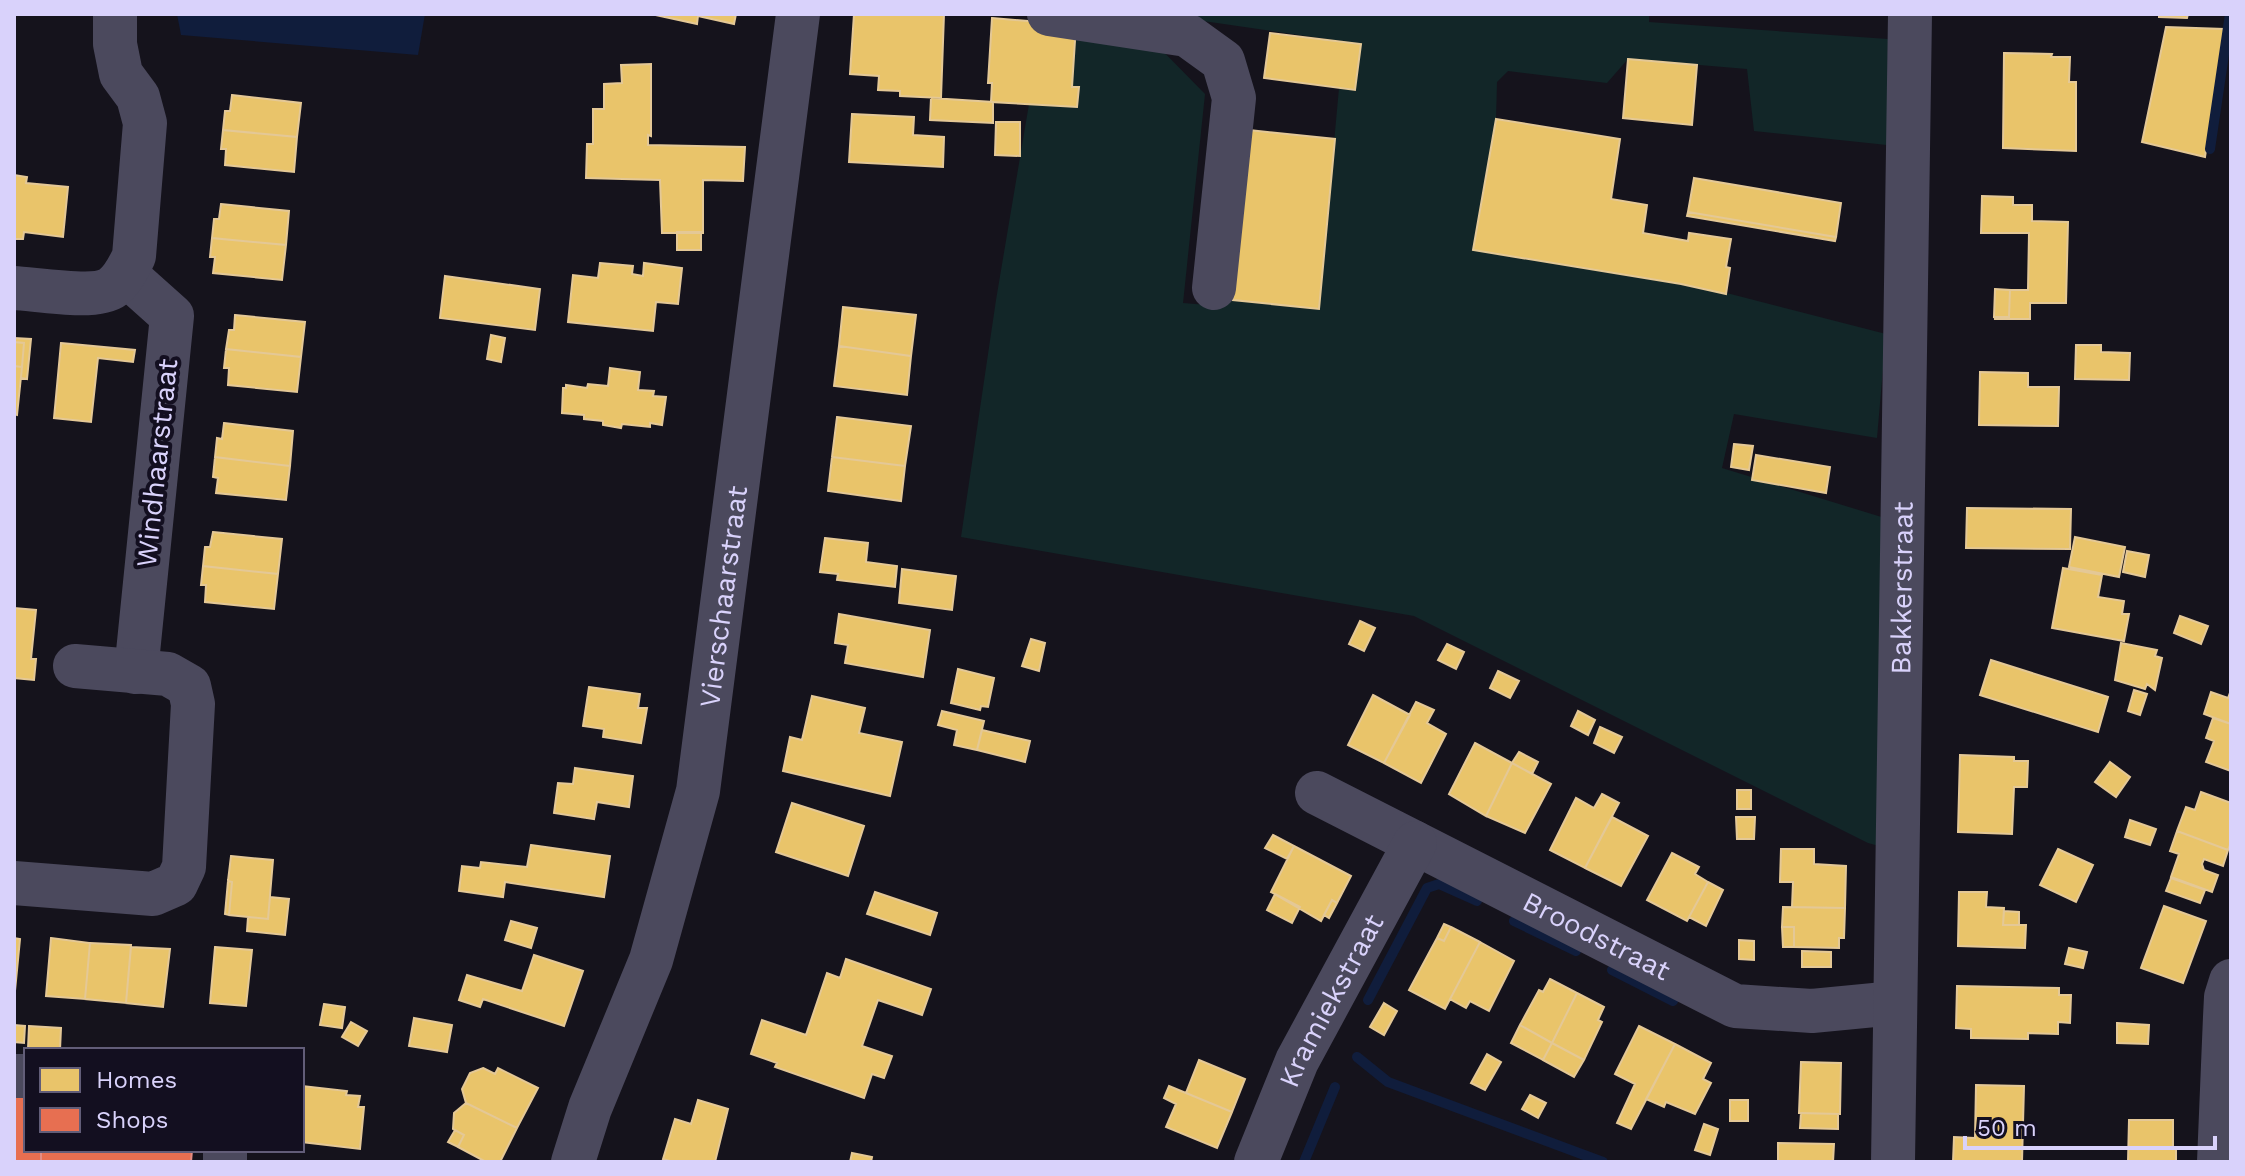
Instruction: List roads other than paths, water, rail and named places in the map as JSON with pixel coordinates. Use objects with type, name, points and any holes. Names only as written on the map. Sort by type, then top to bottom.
[{"type":"street","points":[[14,288],[84,293],[111,289],[125,274],[134,256],[145,123],[138,97],[121,74],[115,44],[115,14]]},
{"type":"street","name":"Vierschaarstraat","points":[[573,1162],[590,1108],[651,960],[698,791],[798,14]]},
{"type":"street","points":[[1049,14],[1187,35],[1223,61],[1234,98],[1214,288]]},
{"type":"street","name":"Bakkerstraat","points":[[1893,1162],[1910,14]]},
{"type":"street","name":"Windhaarstraat","points":[[125,274],[172,316],[136,672]]},
{"type":"street","points":[[14,883],[153,894],[176,884],[184,867],[193,704],[189,686],[168,674],[75,666]]},
{"type":"street","name":"Broodstraat","points":[[1317,793],[1735,1006],[1812,1011],[1895,1003]]},
{"type":"street","name":"Kramiekstraat","points":[[1256,1162],[1297,1061],[1415,843]]},
{"type":"street","points":[[2219,1162],[2226,997],[2231,981]]},
{"type":"water","points":[[177,14],[425,14],[418,55],[181,35]]},
{"type":"waterway","points":[[2210,149],[2230,14]]},
{"type":"waterway","points":[[1368,1000],[1427,888],[1439,884],[1477,901]]},
{"type":"waterway","points":[[1514,921],[1576,951]]},
{"type":"waterway","points":[[1612,970],[1673,1001]]},
{"type":"waterway","points":[[1357,1057],[1388,1082],[1603,1162]]},
{"type":"waterway","points":[[1304,1162],[1335,1087]]}]
